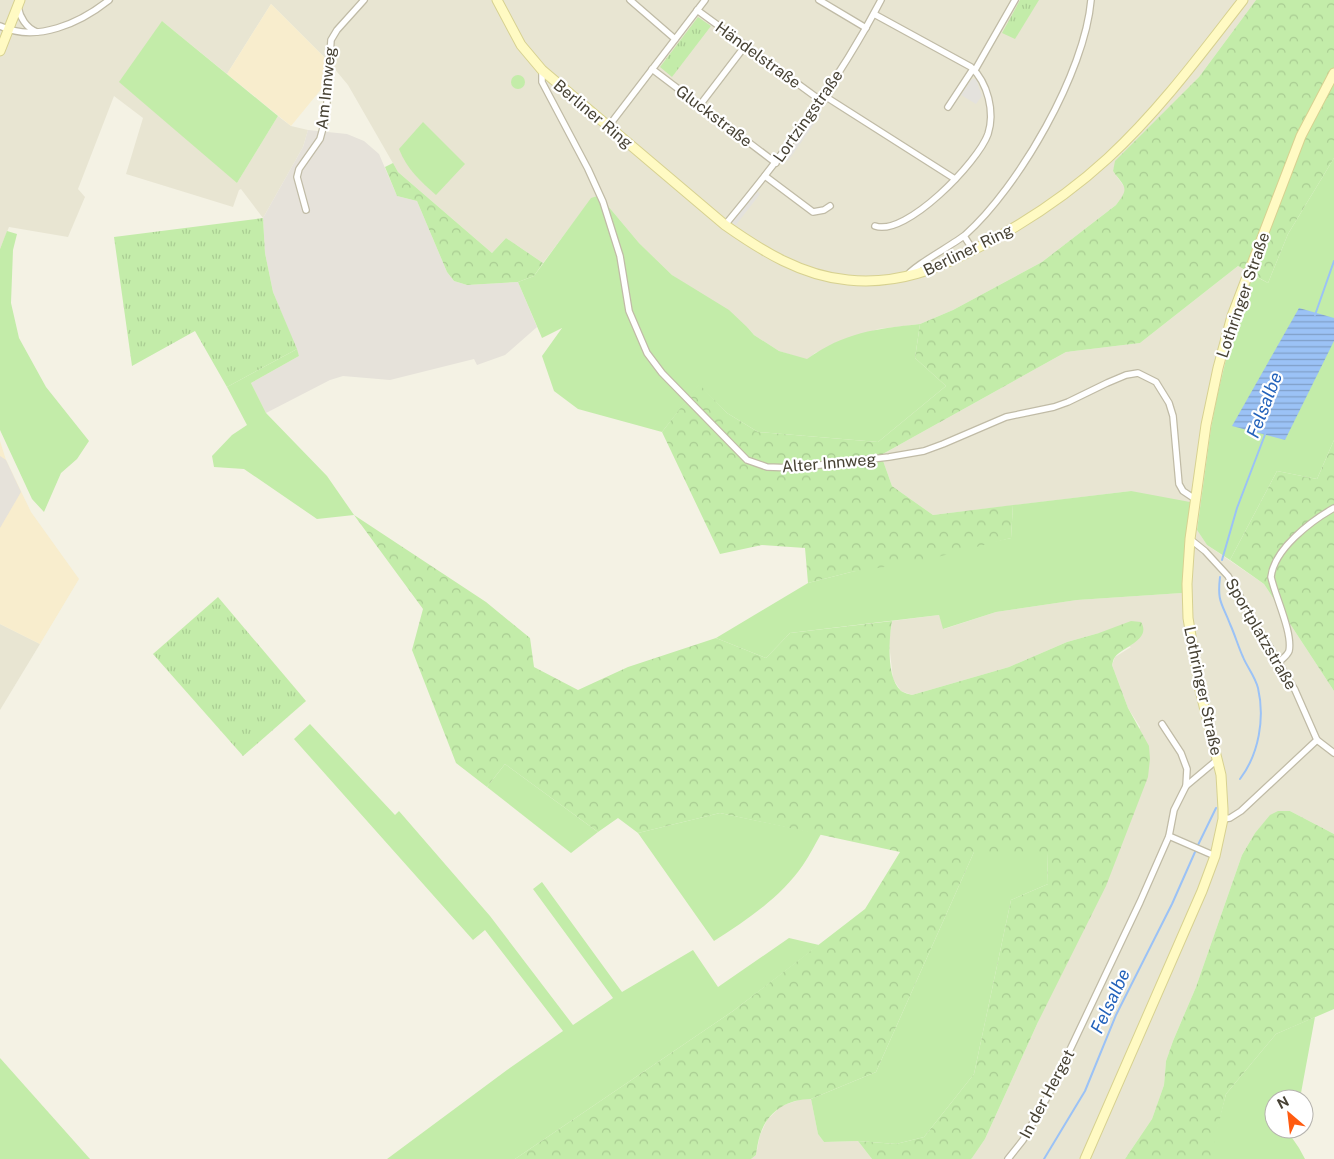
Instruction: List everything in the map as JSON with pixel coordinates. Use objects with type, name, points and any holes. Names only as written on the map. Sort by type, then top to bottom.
[{"type":"main road","name":"Berliner Ring","points":[[497,0],[527,55],[542,70],[743,238],[790,264],[820,275],[866,281],[885,281],[934,269],[1002,236],[1050,205],[1108,158],[1153,111],[1190,68],[1243,0]]},
{"type":"main road","points":[[0,51],[4,28],[19,3]]},
{"type":"main road","name":"Lothringer Straße","points":[[1085,1159],[1186,928],[1215,856],[1223,819],[1222,784],[1200,690],[1189,632],[1187,600],[1190,539],[1195,499],[1212,392],[1228,328],[1295,150],[1334,73]]},
{"type":"street","points":[[4,28],[39,32],[69,24],[86,16],[109,0]]},
{"type":"street","name":"Am Innweg","points":[[306,210],[297,177],[299,169],[313,151],[324,129],[331,40],[336,30],[364,0]]},
{"type":"street","points":[[630,0],[675,39]]},
{"type":"street","points":[[608,127],[704,0]]},
{"type":"street","points":[[819,0],[866,28]]},
{"type":"street","name":"Lortzingstraße","points":[[726,225],[776,163],[866,28],[881,0]]},
{"type":"street","points":[[948,107],[974,70],[1015,0]]},
{"type":"street","points":[[906,277],[912,269],[964,236],[993,206],[1028,156],[1066,85],[1078,55],[1087,24],[1090,0]]},
{"type":"street","points":[[19,3],[19,12],[28,26],[39,32]]},
{"type":"street","name":"Händelstraße","points":[[697,10],[745,46],[821,97],[955,179]]},
{"type":"street","points":[[874,14],[964,62],[974,70],[982,80],[991,110],[990,126],[984,144],[955,179],[936,198],[907,219],[892,227],[880,228],[875,226]]},
{"type":"street","points":[[700,105],[745,46]]},
{"type":"street","name":"Gluckstraße","points":[[652,69],[776,163]]},
{"type":"street","name":"Alter Innweg","points":[[542,70],[542,82],[588,168],[603,202],[620,256],[629,311],[647,353],[662,373],[747,460],[767,468],[794,468],[924,451],[1006,417],[1054,407],[1126,375],[1138,373],[1156,382],[1169,403],[1173,416],[1179,484],[1183,491],[1195,499]]},
{"type":"street","points":[[765,176],[813,212],[824,210],[830,206]]},
{"type":"street","points":[[964,236],[973,250]]},
{"type":"street","points":[[1278,663],[1289,651],[1289,644],[1285,623],[1271,578],[1272,571],[1283,552],[1298,534],[1334,508]]},
{"type":"street","name":"Sportplatzstraße","points":[[1190,539],[1206,551],[1228,576],[1302,704],[1317,740]]},
{"type":"street","name":"In der Herget","points":[[1162,724],[1187,765],[1186,786]]},
{"type":"street","points":[[1223,819],[1230,818],[1241,812],[1317,740],[1334,754]]},
{"type":"street","name":"In der Herget","points":[[1008,1159],[1028,1133],[1049,1094],[1136,911],[1169,836],[1174,810],[1186,786],[1217,760]]},
{"type":"street","points":[[1169,836],[1215,856]]},
{"type":"shaded area","points":[[0,0],[1256,0],[1199,77],[1116,161],[1113,171],[1125,188],[1125,193],[1116,205],[1042,262],[953,310],[920,324],[878,329],[815,353],[807,360],[779,351],[672,275],[639,243],[608,206],[597,196],[591,199],[543,263],[506,238],[492,253],[398,172],[348,85],[328,61],[271,4],[227,74],[162,21],[237,183],[278,116],[291,126],[308,130],[303,147],[263,218],[241,189],[233,207],[126,174],[143,118],[114,96],[78,189],[85,197],[68,237],[9,227],[0,249]]},
{"type":"shaded area","points":[[271,4],[328,61],[323,87],[291,126],[227,74]]},
{"type":"shaded area","points":[[972,79],[976,79],[982,96],[976,104],[961,95]]},
{"type":"shaded area","points":[[816,111],[821,114],[788,161],[784,157]]},
{"type":"shaded area","points":[[308,130],[347,134],[364,141],[379,154],[397,196],[417,201],[447,272],[454,281],[467,285],[518,282],[537,327],[505,355],[477,365],[474,359],[390,380],[343,376],[330,380],[266,413],[251,383],[299,356],[273,292],[265,253],[263,218],[303,147]]},
{"type":"shaded area","points":[[757,191],[760,194],[735,226],[732,223]]},
{"type":"shaded area","points":[[1238,266],[1253,275],[1233,330],[1217,397],[1197,530],[1207,545],[1264,584],[1334,691],[1334,834],[1290,811],[1271,815],[1255,833],[1242,855],[1196,987],[1173,1041],[1166,1061],[1164,1085],[1152,1119],[1125,1159],[971,1159],[985,1139],[1038,1022],[1140,727],[1128,708],[1112,665],[1115,657],[1131,647],[1099,633],[1067,642],[1009,667],[912,695],[901,691],[893,679],[889,643],[892,621],[939,615],[944,629],[996,612],[1077,600],[1182,593],[1131,491],[933,515],[892,486],[881,455],[1066,352],[1140,343]]},
{"type":"shaded area","points":[[0,441],[6,460],[31,512],[79,579],[40,644],[0,624]]},
{"type":"shaded area","points":[[0,456],[6,460],[21,492],[0,528]]},
{"type":"shaded area","points":[[0,624],[40,644],[0,710]]},
{"type":"shaded area","points":[[802,1099],[811,1099],[818,1134],[824,1142],[858,1141],[872,1159],[751,1159],[756,1155],[760,1135],[767,1120],[781,1106]]},
{"type":"green space","points":[[1020,0],[1039,0],[1015,39],[1002,33]]},
{"type":"green space","points":[[1256,0],[1334,0],[1334,158],[1288,234],[1268,283],[1238,266],[1140,343],[1066,352],[881,455],[892,486],[933,515],[1013,505],[1011,538],[918,562],[851,572],[808,583],[805,548],[762,545],[720,554],[662,432],[699,384],[727,413],[758,432],[878,442],[946,386],[915,358],[920,324],[953,310],[1042,262],[1116,205],[1123,194],[1124,188],[1113,171],[1115,161],[1199,77]]},
{"type":"green space","points":[[698,17],[711,26],[672,77],[660,67]]},
{"type":"green space","points":[[162,21],[278,116],[237,183],[119,82]]},
{"type":"green space","points":[[515,75],[521,75],[525,82],[521,89],[515,89],[511,85],[511,79]]},
{"type":"green space","points":[[423,122],[465,164],[436,195],[414,174],[399,149]]},
{"type":"green space","points":[[1334,158],[1334,440],[1317,479],[1277,471],[1230,560],[1207,545],[1197,530],[1211,428],[1233,330],[1253,275],[1268,283],[1288,234]]},
{"type":"green space","points":[[393,163],[398,172],[492,253],[506,238],[543,263],[534,276],[518,282],[467,285],[454,281],[447,272],[417,201],[397,196],[385,167]]},
{"type":"green space","points":[[597,196],[608,206],[639,243],[672,275],[729,310],[754,335],[779,351],[807,359],[848,337],[874,330],[920,324],[915,358],[946,386],[878,442],[758,432],[727,413],[699,385],[662,432],[578,409],[554,391],[542,356],[562,328],[542,338],[518,282],[534,276],[591,198]]},
{"type":"green space","points":[[263,218],[265,253],[273,292],[297,349],[227,387],[195,331],[132,366],[114,237]]},
{"type":"green space","points":[[7,231],[17,234],[13,250],[11,303],[19,338],[46,387],[89,441],[77,459],[61,473],[44,512],[32,499],[0,430],[0,249]]},
{"type":"green space","points":[[297,349],[299,356],[251,383],[266,413],[327,476],[354,515],[317,519],[244,469],[214,467],[212,456],[232,435],[247,425],[227,387]]},
{"type":"green space","points":[[1334,440],[1334,691],[1264,584],[1230,560],[1277,471],[1317,479]]},
{"type":"green space","points":[[1131,491],[1190,502],[1182,593],[1077,600],[996,612],[943,629],[939,615],[790,633],[766,658],[716,638],[808,583],[1011,538],[1013,505]]},
{"type":"green space","points":[[354,515],[486,602],[530,638],[534,667],[578,690],[628,667],[716,638],[766,658],[790,633],[892,621],[890,658],[893,677],[901,691],[912,695],[1009,667],[1067,642],[1131,621],[1141,622],[1143,634],[1119,653],[1112,665],[1128,708],[1149,746],[1148,777],[1106,886],[1038,1022],[985,1139],[971,1159],[872,1159],[858,1141],[896,1144],[924,1137],[974,1074],[1011,900],[1048,884],[1047,852],[974,852],[876,1072],[811,1099],[794,1101],[779,1108],[763,1127],[756,1155],[751,1159],[515,1159],[733,1011],[865,909],[900,852],[720,813],[638,833],[618,818],[598,832],[505,764],[487,787],[456,763],[412,650],[423,609]]},
{"type":"green space","points":[[218,597],[306,701],[243,756],[153,654]]},
{"type":"green space","points":[[310,724],[395,815],[399,811],[490,916],[573,1025],[613,998],[533,889],[542,882],[622,992],[693,950],[718,987],[789,938],[819,945],[733,1011],[515,1159],[387,1159],[563,1031],[485,930],[473,940],[294,739]]},
{"type":"green space","points":[[505,764],[598,832],[571,853],[487,787]]},
{"type":"green space","points":[[1278,811],[1290,811],[1334,834],[1334,1009],[1276,1034],[1226,1094],[1214,1143],[1214,1159],[1125,1159],[1152,1119],[1164,1085],[1166,1061],[1196,987],[1242,855],[1255,833],[1270,815]]},
{"type":"green space","points":[[720,813],[821,834],[803,865],[774,898],[714,941],[638,833]]},
{"type":"green space","points":[[974,852],[1047,852],[1048,884],[1011,900],[974,1074],[924,1137],[896,1144],[858,1141],[824,1142],[818,1134],[811,1099],[876,1072]]},
{"type":"green space","points":[[1315,1017],[1302,1089],[1264,1089],[1264,1139],[1293,1139],[1305,1159],[1214,1159],[1213,1143],[1226,1094],[1276,1034]]},
{"type":"green space","points":[[0,1058],[90,1159],[0,1159]]},
{"type":"water","points":[[1299,308],[1334,318],[1334,341],[1285,440],[1232,426]]},
{"type":"waterway","name":"Felsalbe","points":[[1315,315],[1334,261]]},
{"type":"waterway","name":"Felsalbe","points":[[1222,560],[1237,508],[1266,432]]},
{"type":"waterway","name":"Felsalbe","points":[[1220,577],[1219,592],[1221,602],[1243,657],[1257,684],[1260,699],[1259,735],[1252,758],[1240,779]]},
{"type":"waterway","name":"Felsalbe","points":[[1198,845],[1216,808]]},
{"type":"waterway","name":"Felsalbe","points":[[1044,1159],[1085,1091],[1116,1015],[1172,904],[1195,852]]}]
